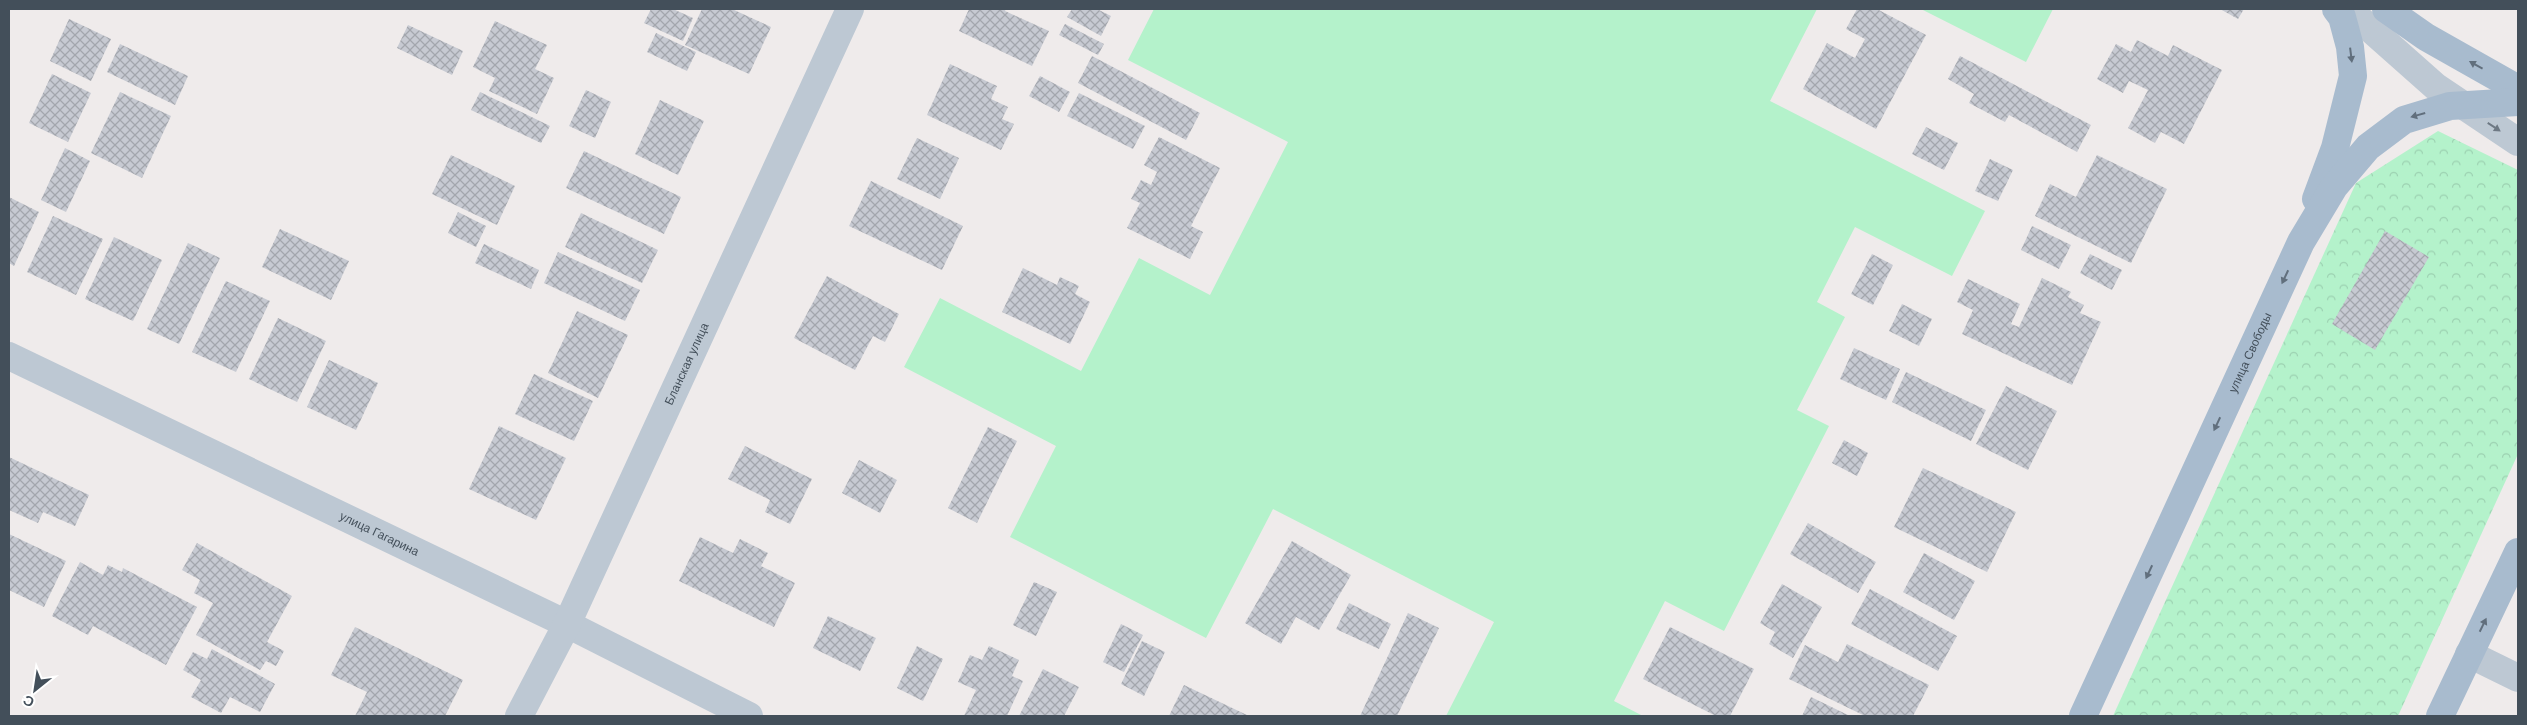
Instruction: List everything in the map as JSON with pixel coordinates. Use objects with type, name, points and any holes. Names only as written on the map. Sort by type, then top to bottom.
[{"type":"main road","points":[[2301,242],[2334,148],[2353,76],[2350,47],[2342,16],[2336,9]]},
{"type":"main road","points":[[2386,9],[2426,37],[2518,89]]},
{"type":"main road","name":"улица Свободы","points":[[2083,716],[2301,242],[2334,187],[2368,147],[2404,120],[2460,105],[2518,102]]},
{"type":"main road","points":[[2440,716],[2518,552]]},
{"type":"street","name":"Бланская улица","points":[[519,716],[567,624],[850,9]]},
{"type":"street","points":[[2348,9],[2436,87],[2460,105],[2518,142]]},
{"type":"street","name":"улица Гагарина","points":[[9,356],[567,624],[750,716]]},
{"type":"street","points":[[2469,654],[2518,678]]},
{"type":"green space","points":[[1154,9],[1817,9],[1770,101],[1985,211],[1952,276],[1855,227],[1817,302],[1845,317],[1797,410],[1829,426],[1724,631],[1665,601],[1614,701],[1643,716],[1446,716],[1494,622],[1273,509],[1206,638],[1010,537],[1056,446],[904,367],[940,298],[1081,371],[1139,258],[1210,295],[1288,142],[1128,60]]},
{"type":"green space","points":[[1921,9],[2053,9],[2026,62]]},
{"type":"green space","points":[[2438,131],[2518,170],[2518,454],[2398,716],[2113,716],[2356,183]]},
{"type":"building","points":[[651,9],[673,9],[693,18],[683,41],[644,23]]},
{"type":"building","points":[[702,9],[732,9],[771,27],[749,74],[685,45]]},
{"type":"building","points":[[969,9],[1006,9],[1005,11],[1049,31],[1032,66],[959,31]]},
{"type":"building","points":[[1072,9],[1097,9],[1111,16],[1101,36],[1067,17]]},
{"type":"building","points":[[1857,9],[1877,9],[1926,35],[1876,129],[1803,89],[1827,43],[1855,58],[1865,39],[1846,29]]},
{"type":"building","points":[[2220,9],[2244,9],[2238,19]]},
{"type":"building","points":[[69,19],[111,39],[91,81],[50,61]]},
{"type":"building","points":[[495,21],[547,45],[535,69],[554,78],[537,114],[489,91],[495,78],[473,67]]},
{"type":"building","points":[[1065,24],[1104,44],[1098,55],[1059,35]]},
{"type":"building","points":[[408,25],[463,51],[452,75],[397,48]]},
{"type":"building","points":[[656,33],[696,52],[687,71],[647,52]]},
{"type":"building","points":[[2137,40],[2168,56],[2173,45],[2222,70],[2184,144],[2161,132],[2155,143],[2128,128],[2148,90],[2129,81],[2123,93],[2097,79],[2116,44],[2131,52]]},
{"type":"building","points":[[120,44],[188,76],[175,105],[107,72]]},
{"type":"building","points":[[1092,56],[1200,113],[1186,140],[1078,83]]},
{"type":"building","points":[[1960,56],[2091,125],[2077,152],[2009,115],[2005,122],[1969,103],[1974,94],[1948,79]]},
{"type":"building","points":[[950,64],[997,86],[991,99],[1008,107],[1002,119],[1014,124],[1001,150],[927,115]]},
{"type":"building","points":[[52,74],[91,93],[68,142],[29,123]]},
{"type":"building","points":[[1040,76],[1070,92],[1059,112],[1029,96]]},
{"type":"building","points":[[586,90],[611,102],[595,138],[569,126]]},
{"type":"building","points":[[120,92],[171,116],[142,178],[91,153]]},
{"type":"building","points":[[480,92],[550,126],[541,143],[471,110]]},
{"type":"building","points":[[1079,93],[1145,126],[1133,149],[1067,116]]},
{"type":"building","points":[[660,100],[704,121],[678,175],[635,154]]},
{"type":"building","points":[[1926,127],[1958,143],[1944,170],[1912,154]]},
{"type":"building","points":[[1159,137],[1220,168],[1191,226],[1203,232],[1190,259],[1127,228],[1140,203],[1131,199],[1141,180],[1151,185],[1157,172],[1144,165]]},
{"type":"building","points":[[917,138],[959,158],[940,199],[897,179]]},
{"type":"building","points":[[65,148],[90,161],[66,212],[41,200]]},
{"type":"building","points":[[584,151],[681,197],[664,234],[566,188]]},
{"type":"building","points":[[451,155],[515,186],[497,225],[432,194]]},
{"type":"building","points":[[2097,155],[2167,189],[2131,263],[2035,216],[2050,184],[2076,197]]},
{"type":"building","points":[[1990,159],[2013,170],[1998,201],[1975,191]]},
{"type":"building","points":[[871,181],[963,226],[942,270],[849,226]]},
{"type":"building","points":[[9,197],[39,212],[14,266],[9,263]]},
{"type":"building","points":[[458,212],[486,226],[476,247],[448,233]]},
{"type":"building","points":[[581,213],[658,250],[642,283],[565,247]]},
{"type":"building","points":[[53,216],[103,239],[76,295],[27,272]]},
{"type":"building","points":[[2032,226],[2071,245],[2059,269],[2021,250]]},
{"type":"building","points":[[280,229],[349,261],[331,300],[262,267]]},
{"type":"building","points":[[2385,231],[2429,257],[2375,350],[2332,324]]},
{"type":"building","points":[[114,237],[162,260],[133,321],[85,299]]},
{"type":"building","points":[[188,243],[220,258],[179,344],[147,329]]},
{"type":"building","points":[[484,244],[539,270],[531,289],[475,263]]},
{"type":"building","points":[[558,252],[640,290],[625,321],[544,283]]},
{"type":"building","points":[[1872,254],[1893,265],[1873,305],[1851,294]]},
{"type":"building","points":[[2090,254],[2122,270],[2112,290],[2080,273]]},
{"type":"building","points":[[1023,268],[1057,285],[1060,277],[1079,286],[1075,294],[1090,302],[1070,344],[1002,312]]},
{"type":"building","points":[[827,276],[899,314],[885,342],[873,336],[855,370],[794,338]]},
{"type":"building","points":[[2042,278],[2071,292],[2068,297],[2084,305],[2080,313],[2101,322],[2072,385],[1962,334],[1973,310],[1957,302],[1968,279],[2020,304],[2011,324],[2019,327]]},
{"type":"building","points":[[226,281],[270,301],[236,372],[192,352]]},
{"type":"building","points":[[1902,304],[1932,319],[1919,346],[1889,331]]},
{"type":"building","points":[[577,311],[628,335],[598,398],[548,373]]},
{"type":"building","points":[[278,318],[326,341],[297,402],[249,379]]},
{"type":"building","points":[[1854,348],[1900,369],[1886,400],[1840,379]]},
{"type":"building","points":[[329,360],[378,383],[356,430],[307,407]]},
{"type":"building","points":[[1906,372],[1986,410],[1971,441],[1892,402]]},
{"type":"building","points":[[534,374],[593,401],[574,441],[515,414]]},
{"type":"building","points":[[2006,386],[2057,411],[2028,470],[1976,444]]},
{"type":"building","points":[[499,426],[566,458],[536,520],[469,489]]},
{"type":"building","points":[[988,427],[1017,441],[977,523],[948,508]]},
{"type":"building","points":[[1844,440],[1868,453],[1857,476],[1832,463]]},
{"type":"building","points":[[745,446],[812,479],[790,524],[765,512],[770,500],[728,479]]},
{"type":"building","points":[[9,457],[89,495],[75,526],[43,512],[38,523],[9,510]]},
{"type":"building","points":[[859,460],[897,480],[880,513],[842,493]]},
{"type":"building","points":[[1923,468],[2016,512],[1987,572],[1894,527]]},
{"type":"building","points":[[1808,523],[1876,562],[1858,593],[1790,554]]},
{"type":"building","points":[[9,534],[66,561],[44,607],[9,590]]},
{"type":"building","points":[[700,537],[733,553],[740,539],[768,553],[761,566],[795,583],[774,627],[679,581]]},
{"type":"building","points":[[1292,541],[1351,575],[1319,630],[1296,617],[1281,644],[1245,623]]},
{"type":"building","points":[[197,543],[292,596],[267,642],[284,651],[276,666],[266,661],[260,670],[196,635],[213,603],[194,593],[200,580],[182,570]]},
{"type":"building","points":[[1924,553],[1975,581],[1954,620],[1903,592]]},
{"type":"building","points":[[80,562],[103,575],[108,565],[122,572],[123,568],[197,607],[166,665],[93,626],[88,635],[52,616]]},
{"type":"building","points":[[1034,582],[1057,592],[1036,636],[1013,625]]},
{"type":"building","points":[[1782,584],[1822,607],[1793,658],[1769,644],[1775,632],[1760,623]]},
{"type":"building","points":[[1870,589],[1957,636],[1938,671],[1851,624]]},
{"type":"building","points":[[1349,603],[1391,624],[1379,649],[1336,629]]},
{"type":"building","points":[[1408,613],[1439,628],[1397,716],[1360,716]]},
{"type":"building","points":[[828,616],[876,638],[860,671],[813,648]]},
{"type":"building","points":[[1121,624],[1143,635],[1124,672],[1103,662]]},
{"type":"building","points":[[355,627],[463,680],[445,716],[355,716],[367,692],[331,675]]},
{"type":"building","points":[[1670,627],[1754,669],[1730,716],[1716,716],[1643,679]]},
{"type":"building","points":[[1142,641],[1165,652],[1144,696],[1121,684]]},
{"type":"building","points":[[1847,644],[1929,685],[1913,716],[1865,716],[1789,679],[1805,645],[1838,662]]},
{"type":"building","points":[[917,646],[943,659],[923,701],[897,688]]},
{"type":"building","points":[[989,646],[1019,660],[1012,676],[1023,681],[1007,716],[964,716],[976,690],[958,682],[970,655],[982,660]]},
{"type":"building","points":[[212,649],[275,684],[260,712],[230,697],[221,713],[191,697],[201,680],[183,670],[193,652],[207,659]]},
{"type":"building","points":[[1043,669],[1079,687],[1064,716],[1019,716]]},
{"type":"building","points":[[1184,685],[1249,716],[1169,716]]},
{"type":"building","points":[[1811,697],[1850,716],[1802,716]]}]
